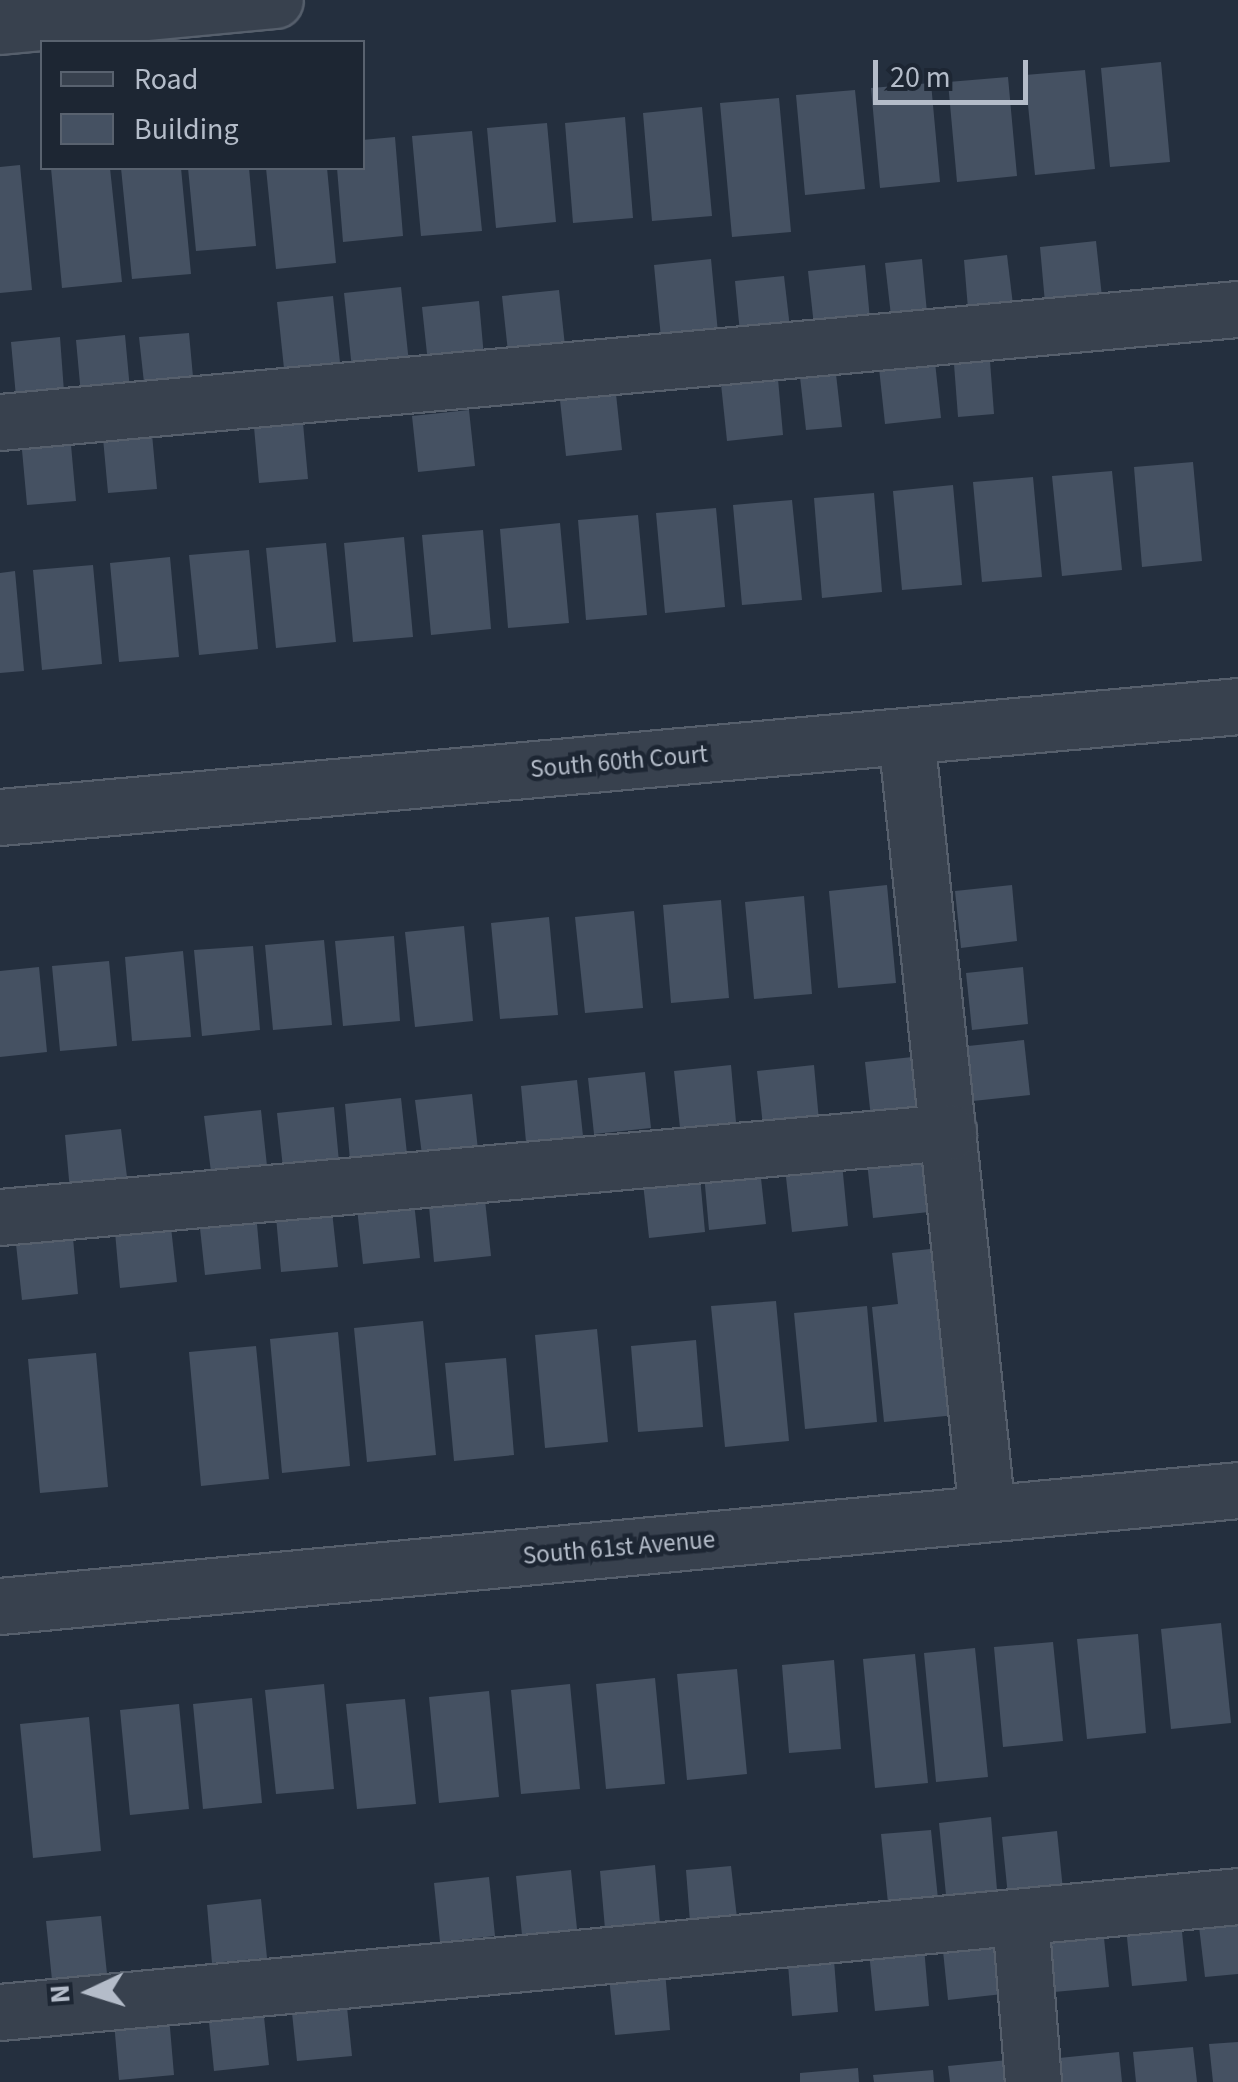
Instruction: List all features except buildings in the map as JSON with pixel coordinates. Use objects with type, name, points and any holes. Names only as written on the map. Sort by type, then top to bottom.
[{"type":"street","points":[[0,26],[274,0]]},
{"type":"street","points":[[0,422],[1238,309]]},
{"type":"street","name":"South 60th Court","points":[[0,818],[1238,706]]},
{"type":"street","points":[[906,736],[988,1513]]},
{"type":"street","points":[[0,1217],[948,1132]]},
{"type":"street","name":"South 61st Avenue","points":[[0,1606],[1238,1490]]},
{"type":"street","points":[[0,2012],[1238,1896]]},
{"type":"street","points":[[1020,1916],[1033,2082]]}]
